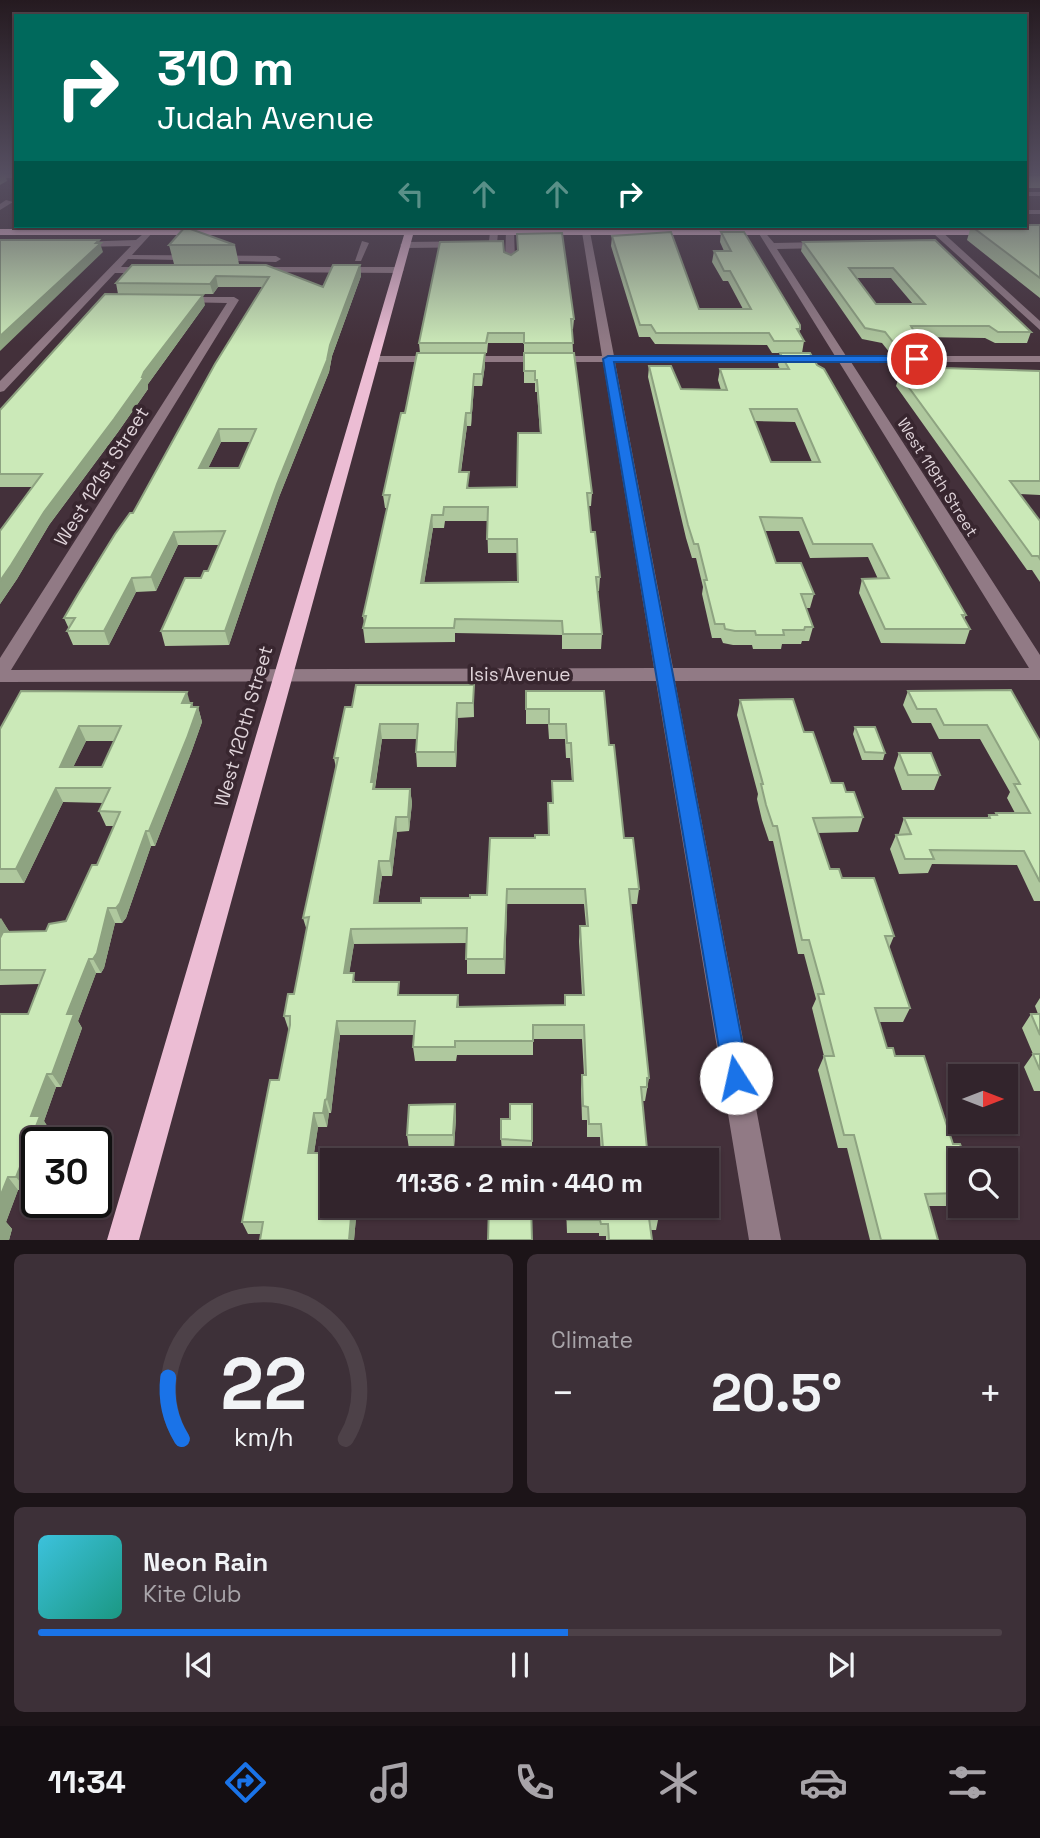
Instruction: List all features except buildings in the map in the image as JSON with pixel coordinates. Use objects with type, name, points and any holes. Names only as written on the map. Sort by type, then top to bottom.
[{"type":"main road","points":[[0,232],[409,234]]},
{"type":"main road","points":[[494,232],[1003,232]]},
{"type":"main road","name":"West 120th Street","points":[[123,1240],[409,234]]},
{"type":"street","points":[[0,388],[149,232]]},
{"type":"street","points":[[409,234],[493,244],[494,232]]},
{"type":"street","points":[[510,232],[510,259]]},
{"type":"street","points":[[586,232],[765,1240]]},
{"type":"street","name":"West 119th Street","points":[[762,232],[1040,672]]},
{"type":"street","points":[[902,232],[912,243]]},
{"type":"street","points":[[937,232],[1040,327]]},
{"type":"street","points":[[69,244],[138,243]]},
{"type":"street","points":[[358,259],[365,243]]},
{"type":"street","points":[[771,246],[837,245]]},
{"type":"street","points":[[124,258],[165,254],[358,259],[400,265]]},
{"type":"street","points":[[181,270],[400,265]]},
{"type":"street","points":[[113,270],[167,270]]},
{"type":"street","points":[[85,299],[98,299]]},
{"type":"street","name":"West 121st Street","points":[[0,675],[234,300],[166,299]]},
{"type":"street","points":[[373,359],[1040,359]]},
{"type":"street","name":"Isis Avenue","points":[[0,675],[1040,672]]},
{"type":"route","points":[[736,1078],[608,359],[917,359]]}]
